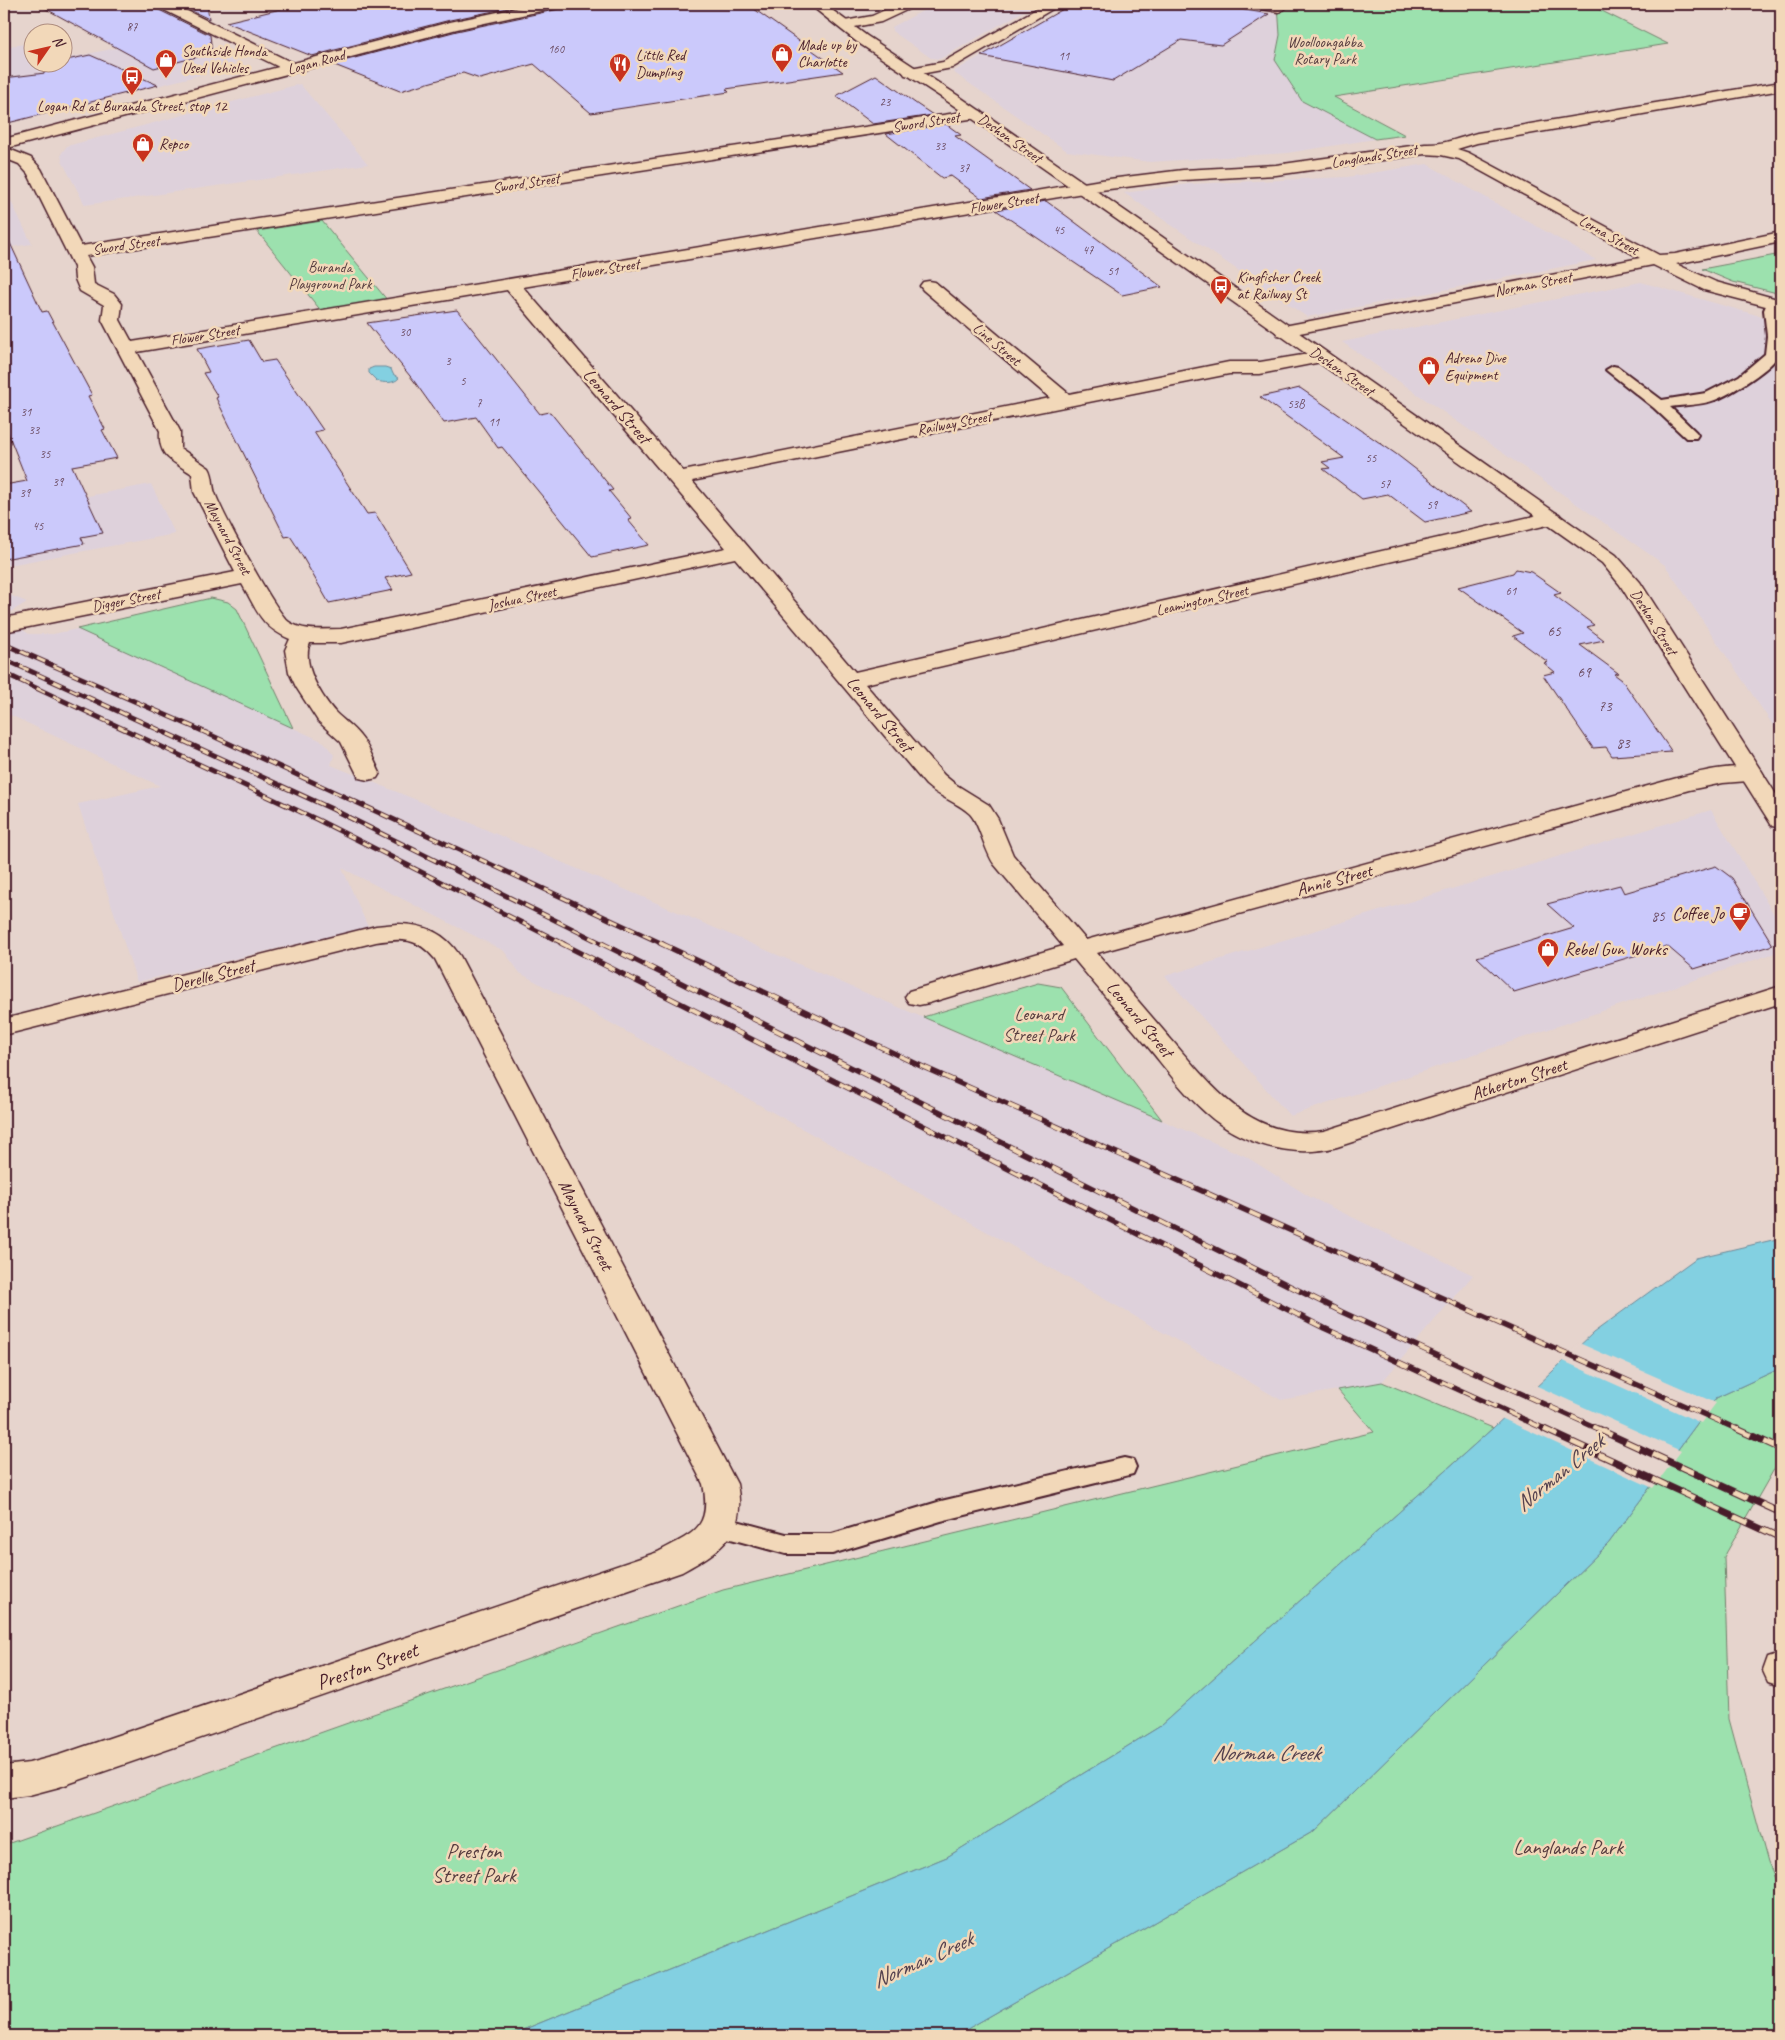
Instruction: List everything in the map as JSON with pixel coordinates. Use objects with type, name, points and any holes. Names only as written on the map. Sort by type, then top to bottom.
[{"type":"street","points":[[163,4],[292,68]]},
{"type":"street","name":"Logan Road","points":[[455,25],[517,4]]},
{"type":"street","name":"Logan Road","points":[[4,144],[455,25],[554,4]]},
{"type":"street","name":"Deshon Street","points":[[816,4],[910,72],[976,114],[1609,559],[1620,570],[1781,821]]},
{"type":"street","points":[[844,25],[876,19],[908,4]]},
{"type":"street","points":[[910,72],[947,65],[1054,4]]},
{"type":"street","points":[[1255,4],[1279,8]]},
{"type":"street","name":"Longlands Street","points":[[1082,189],[1163,177],[1314,166],[1417,149],[1442,150],[1460,142],[1477,138],[1781,86]]},
{"type":"street","name":"Sword Street","points":[[76,252],[976,114]]},
{"type":"street","name":"Lerna Street","points":[[1442,150],[1464,156],[1655,260],[1710,286],[1777,305]]},
{"type":"street","name":"Maynard Street","points":[[4,152],[25,161],[35,172],[83,267],[86,286],[108,298],[113,304],[111,320],[170,431],[169,445],[172,451],[202,472],[204,492],[248,576],[275,622],[283,628],[302,636]]},
{"type":"street","name":"Flower Street","points":[[127,348],[1082,189]]},
{"type":"street","name":"Norman Street","points":[[1284,331],[1655,260],[1675,259],[1781,237]]},
{"type":"street","name":"Leonard Street","points":[[511,284],[944,788],[979,809],[986,818],[992,840],[1000,854],[1205,1096],[1230,1117],[1254,1130]]},
{"type":"street","name":"Line Street","points":[[929,286],[1066,401]]},
{"type":"street","name":"Railway Street","points":[[1230,368],[1248,358],[1305,345]]},
{"type":"street","name":"Railway Street","points":[[679,478],[1230,368],[1260,368],[1322,357]]},
{"type":"street","name":"Leamington Street","points":[[851,680],[1552,518]]},
{"type":"street","name":"Joshua Street","points":[[302,636],[341,636],[740,551]]},
{"type":"street","name":"Digger Street","points":[[4,625],[248,576]]},
{"type":"street","points":[[302,636],[296,650],[300,672],[307,687],[326,716],[350,739],[368,773]]},
{"type":"street","name":"Annie Street","points":[[918,997],[1082,949],[1686,783],[1723,776],[1752,775]]},
{"type":"street","name":"Derelle Street","points":[[4,1027],[376,934],[402,931],[422,934]]},
{"type":"street","name":"Maynard Street","points":[[422,934],[432,939],[447,956],[720,1484],[724,1500],[724,1516],[718,1526]]},
{"type":"street","name":"Atherton Street","points":[[1254,1130],[1297,1143],[1327,1140],[1781,994]]},
{"type":"street","name":"Preston Street","points":[[4,1782],[30,1779],[59,1771],[670,1562],[694,1549],[711,1536],[718,1526]]},
{"type":"lane","points":[[1659,405],[1710,397],[1744,379],[1761,366],[1772,355],[1774,336],[1770,310],[1777,305]]},
{"type":"lane","points":[[1613,370],[1659,405],[1691,435]]},
{"type":"lane","points":[[718,1526],[786,1544],[832,1544],[941,1511],[1124,1467]]},
{"type":"shaded area","points":[[936,4],[1036,4],[940,59],[931,58],[892,31],[892,27]]},
{"type":"shaded area","points":[[1071,4],[1210,4],[1278,14],[1280,35],[1275,60],[1302,101],[1375,139],[1287,153],[1150,162],[1067,151],[953,72]]},
{"type":"shaded area","points":[[184,34],[236,62],[227,68],[4,125],[4,47],[22,44],[22,72],[72,72],[72,57]]},
{"type":"shaded area","points":[[300,84],[368,164],[85,205],[62,161],[61,154],[67,146]]},
{"type":"shaded area","points":[[1427,164],[1596,260],[1307,317],[1124,193],[1189,184],[1347,177]]},
{"type":"shaded area","points":[[4,187],[32,244],[4,248]]},
{"type":"shaded area","points":[[1641,282],[1781,322],[1781,737],[1665,565],[1342,342]]},
{"type":"shaded area","points":[[151,484],[175,534],[4,566],[4,512]]},
{"type":"shaded area","points":[[4,593],[27,602],[4,616]]},
{"type":"shaded area","points":[[4,617],[29,634],[53,634],[77,629],[324,742],[334,755],[331,765],[424,803],[1245,1156],[1310,1197],[1473,1275],[1382,1382],[1281,1400],[928,1198],[520,973],[504,951],[342,868],[368,927],[137,982],[78,804],[160,786],[4,712]]},
{"type":"shaded area","points":[[1711,810],[1781,926],[1781,951],[1290,1116],[1165,976]]},
{"type":"green space","name":"Woolloongabba Rotary Park","points":[[1278,4],[1588,4],[1668,44],[1334,97],[1405,135],[1375,139],[1302,101],[1275,60],[1280,35]]},
{"type":"green space","name":"Buranda Playground Park","points":[[322,221],[388,301],[322,312],[257,231]]},
{"type":"green space","points":[[1781,254],[1781,294],[1733,282],[1702,269]]},
{"type":"green space","points":[[211,598],[228,602],[237,609],[293,728],[77,629]]},
{"type":"green space","name":"Leonard Street Park","points":[[1038,983],[1061,987],[1162,1120],[923,1017]]},
{"type":"green space","name":"Langlands Park","points":[[1781,1368],[1781,1457],[1724,1557],[1729,1719],[1768,1863],[1781,1892],[1781,2036],[955,2036],[1314,1831],[1608,1544],[1716,1398]]},
{"type":"green space","name":"Preston Street Park","points":[[1382,1382],[1493,1428],[1159,1727],[947,1857],[508,2036],[4,2036],[4,1845],[723,1590],[1374,1432],[1338,1390]]},
{"type":"water","points":[[374,367],[391,369],[393,374],[399,378],[386,383],[377,381],[369,373],[369,369]]},
{"type":"water","name":"Norman Creek","points":[[1781,1238],[1781,1368],[1716,1398],[1608,1544],[1314,1831],[955,2036],[508,2036],[947,1857],[1159,1727],[1493,1428],[1593,1333],[1696,1258]]},
{"type":"pier","points":[[1579,1343],[1716,1403],[1701,1423],[1561,1360]]},
{"type":"pier","points":[[1535,1385],[1681,1451],[1653,1488],[1501,1418]]},
{"type":"building","points":[[37,4],[154,4],[157,9],[210,35],[212,53],[154,68]]},
{"type":"building","points":[[177,4],[207,4],[209,19]]},
{"type":"building","points":[[302,4],[528,4],[450,20],[312,56],[226,22]]},
{"type":"building","points":[[563,4],[747,4],[843,72],[726,89],[729,92],[591,113],[534,64],[480,79],[463,73],[400,91],[332,64],[457,31],[559,9]]},
{"type":"building","points":[[1072,4],[1210,4],[1269,14],[1221,45],[1181,40],[1113,81],[981,56]]},
{"type":"building","points":[[90,55],[158,85],[4,124],[4,78],[44,72],[72,72],[72,59]]},
{"type":"building","points":[[876,75],[933,115],[873,124],[836,96]]},
{"type":"building","points":[[946,124],[961,135],[955,136],[1030,190],[981,198],[951,176],[942,178],[886,134]]},
{"type":"building","points":[[1046,201],[1162,287],[1122,295],[996,210]]},
{"type":"building","points":[[4,230],[42,312],[47,311],[92,395],[88,396],[105,429],[102,430],[117,458],[72,466],[103,533],[81,537],[84,544],[4,559],[4,485],[27,481],[4,423]]},
{"type":"building","points":[[457,310],[540,414],[550,412],[613,490],[609,491],[632,519],[628,520],[649,545],[592,557],[502,447],[498,448],[476,417],[444,423],[414,381],[367,323]]},
{"type":"building","points":[[249,340],[262,362],[275,360],[323,430],[314,432],[367,514],[375,513],[411,572],[385,578],[393,590],[329,603],[290,536],[285,537],[216,398],[218,397],[203,373],[209,372],[197,349]]},
{"type":"building","points":[[1300,388],[1396,454],[1471,512],[1425,522],[1388,494],[1362,499],[1323,469],[1330,468],[1322,462],[1344,458],[1260,397]]},
{"type":"building","points":[[1516,569],[1531,572],[1561,593],[1554,595],[1594,625],[1587,627],[1604,640],[1580,645],[1618,673],[1614,674],[1622,680],[1672,752],[1612,756],[1606,747],[1593,748],[1543,675],[1555,672],[1544,663],[1548,662],[1513,636],[1523,633],[1458,587],[1513,573]]},
{"type":"building","points":[[1716,866],[1732,878],[1773,945],[1694,969],[1667,946],[1514,992],[1477,957],[1574,928],[1547,904],[1620,885],[1624,893]]},
{"type":"railway","points":[[4,644],[200,730],[663,944]]},
{"type":"railway","points":[[4,659],[332,809],[603,944]]},
{"type":"railway","points":[[4,673],[318,820],[564,944]]},
{"type":"railway","points":[[561,943],[1324,1328],[1547,1430]]},
{"type":"railway","points":[[601,943],[1342,1312],[1601,1430]]},
{"type":"railway","points":[[660,943],[921,1066],[1739,1430]]},
{"type":"railway","points":[[1544,1429],[1781,1538]]},
{"type":"railway","points":[[1598,1429],[1781,1513]]},
{"type":"railway","points":[[1737,1429],[1781,1449]]},
{"type":"place","name":"Made up by Charlotte","points":[[782,73]]},
{"type":"place","name":"Southside Honda Used Vehicles","points":[[166,79]]},
{"type":"place","name":"Little Red Dumpling","points":[[620,83]]},
{"type":"place","name":"Logan Rd at Buranda Street, stop 12","points":[[132,96]]},
{"type":"place","name":"Repco","points":[[143,163]]},
{"type":"place","name":"Kingfisher Creek at Railway St","points":[[1221,305]]},
{"type":"place","name":"Adreno Dive Equipment","points":[[1429,386]]},
{"type":"place","name":"Coffee Jo","points":[[1740,932]]},
{"type":"place","name":"Rebel Gun Works","points":[[1548,968]]}]
